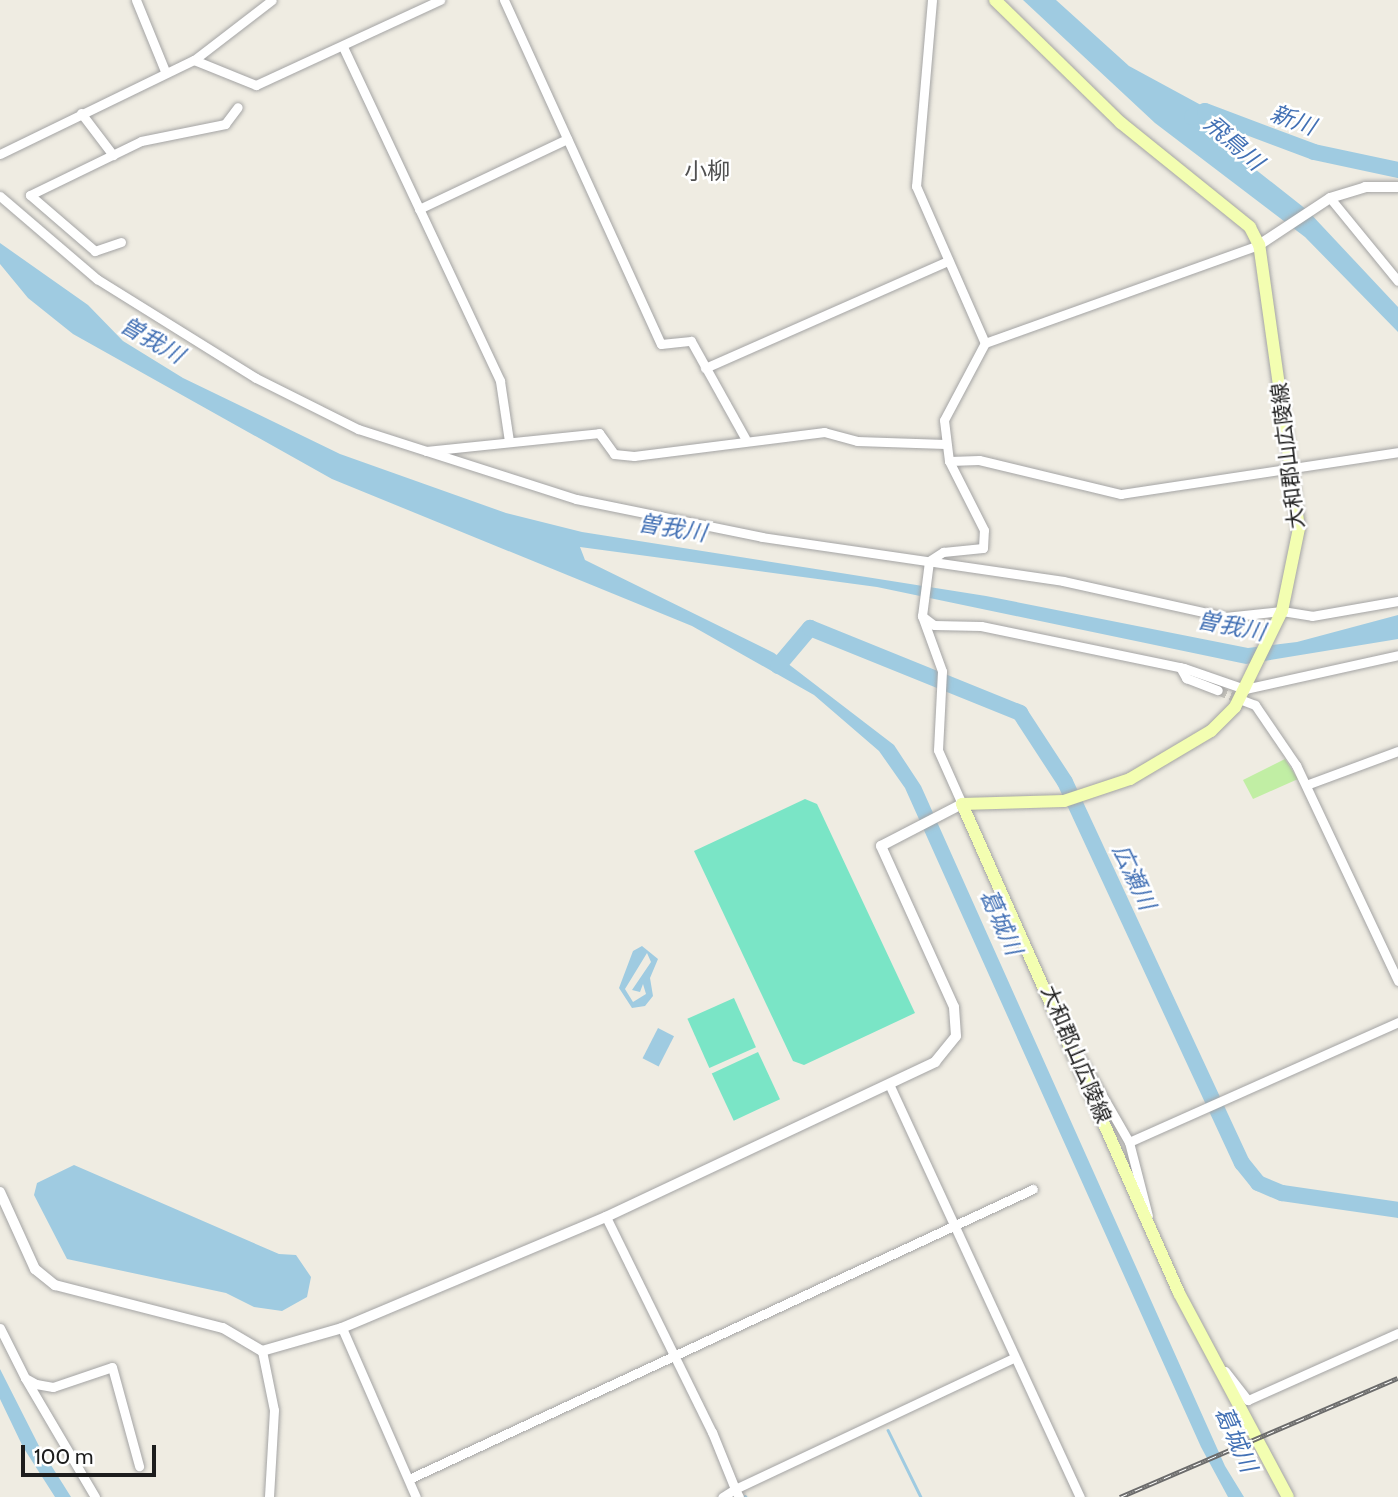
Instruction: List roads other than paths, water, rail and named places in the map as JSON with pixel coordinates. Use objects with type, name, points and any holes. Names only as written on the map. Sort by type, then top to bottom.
[{"type":"main road","name":"大和郡山広陵線","points":[[995,0],[1121,123],[1235,213],[1259,245],[1294,468],[1299,528],[1279,616],[1245,691],[1211,731],[1173,757],[1086,794],[1064,801],[957,807],[1076,1050],[1150,1230],[1209,1350],[1288,1497]]},
{"type":"street","points":[[136,0],[165,71]]},
{"type":"street","points":[[0,154],[165,71],[194,60],[272,0]]},
{"type":"street","points":[[194,60],[256,85],[344,49],[440,0]]},
{"type":"street","points":[[504,0],[661,344],[685,337],[745,438]]},
{"type":"street","points":[[932,0],[916,186],[985,343]]},
{"type":"street","points":[[344,49],[500,381],[509,441]]},
{"type":"street","points":[[121,242],[94,251],[30,195],[156,137],[218,127],[238,107]]},
{"type":"street","points":[[82,113],[113,155]]},
{"type":"street","points":[[419,209],[568,139]]},
{"type":"street","points":[[0,184],[1,197],[151,316],[309,406],[424,451],[576,499],[674,521],[930,559],[1225,617],[1312,616],[1398,601]]},
{"type":"street","points":[[930,559],[975,553],[985,537],[949,461],[945,444],[945,412],[985,343],[1259,245],[1330,198],[1365,187],[1398,187]]},
{"type":"street","points":[[1330,198],[1398,281]]},
{"type":"street","points":[[705,368],[948,261]]},
{"type":"street","points":[[424,451],[465,452],[509,441],[599,433],[614,454],[634,456],[745,438],[824,432],[857,441],[945,444]]},
{"type":"street","points":[[949,461],[979,460],[1121,494],[1397,451]]},
{"type":"street","points":[[0,1192],[35,1269],[55,1284],[223,1328],[262,1351],[342,1328],[606,1217],[935,1062],[956,1036],[954,1007],[881,846],[957,807],[938,750],[942,671],[922,616],[930,559]]},
{"type":"street","points":[[922,616],[934,625],[981,626],[1180,667],[1245,691],[1398,655]]},
{"type":"street","points":[[1180,667],[1186,678],[1218,690]]},
{"type":"street","points":[[1245,691],[1306,785],[1398,981]]},
{"type":"street","points":[[1306,785],[1398,751]]},
{"type":"street","points":[[1129,1142],[1398,1022]]},
{"type":"street","points":[[1076,1050],[1129,1142],[1146,1190],[1150,1230]]},
{"type":"street","points":[[889,1084],[1013,1358],[1080,1497]]},
{"type":"street","points":[[409,1479],[671,1354],[1033,1189]]},
{"type":"street","points":[[606,1217],[737,1493]]},
{"type":"street","points":[[0,1328],[25,1378],[94,1497]]},
{"type":"street","points":[[342,1328],[416,1497]]},
{"type":"street","points":[[1209,1350],[1248,1400],[1398,1333]]},
{"type":"street","points":[[262,1351],[274,1410],[269,1497]]},
{"type":"street","points":[[722,1497],[737,1493],[1013,1358]]},
{"type":"street","points":[[25,1378],[53,1387],[111,1367],[139,1465]]},
{"type":"water","points":[[1023,0],[1056,0],[1129,66],[1212,111],[1203,128],[1307,210],[1398,307],[1398,332],[1305,237],[1155,123]]},
{"type":"water","points":[[0,243],[88,305],[123,341],[183,378],[340,454],[506,513],[582,532],[986,596],[1248,648],[1297,642],[1398,615],[1398,639],[1246,664],[877,587],[580,547],[585,560],[774,653],[894,745],[921,786],[1225,1466],[1244,1497],[1228,1497],[1201,1447],[905,788],[879,751],[814,695],[692,626],[332,479],[73,334],[28,298],[0,264]]},
{"type":"water","points":[[642,946],[658,959],[650,978],[653,996],[645,1006],[632,1008],[619,988],[633,951]],"holes":[[[647,953],[651,962],[632,990],[640,992],[643,984],[646,994],[633,1002],[625,989]]]},
{"type":"water","points":[[658,1028],[674,1036],[659,1066],[643,1058]]},
{"type":"water","points":[[74,1165],[279,1254],[296,1255],[311,1277],[307,1297],[282,1311],[254,1307],[226,1293],[67,1259],[34,1195],[37,1183]]},
{"type":"water","points":[[0,1369],[39,1446],[71,1497],[55,1497],[23,1447],[0,1399]]},
{"type":"waterway","name":"新川","points":[[1192,117],[1205,111],[1314,152],[1398,170]]},
{"type":"waterway","name":"広瀬川","points":[[778,666],[810,628],[1020,713],[1065,782],[1242,1163],[1258,1183],[1282,1193],[1398,1210]]},
{"type":"waterway","points":[[888,1430],[921,1497]]},
{"type":"tunnel","points":[[1218,690],[1242,700]]},
{"type":"railway","points":[[1120,1497],[1398,1378]]},
{"type":"district","name":"小柳","points":[[707,171]]},
{"type":"water label","name":"飛鳥川","points":[[1234,143]]},
{"type":"water label","name":"曽我川","points":[[152,340]]},
{"type":"water label","name":"曽我川","points":[[672,528]]},
{"type":"water label","name":"曽我川","points":[[1231,626]]},
{"type":"water label","name":"葛城川","points":[[1001,922]]},
{"type":"water label","name":"葛城川","points":[[1236,1439]]}]
